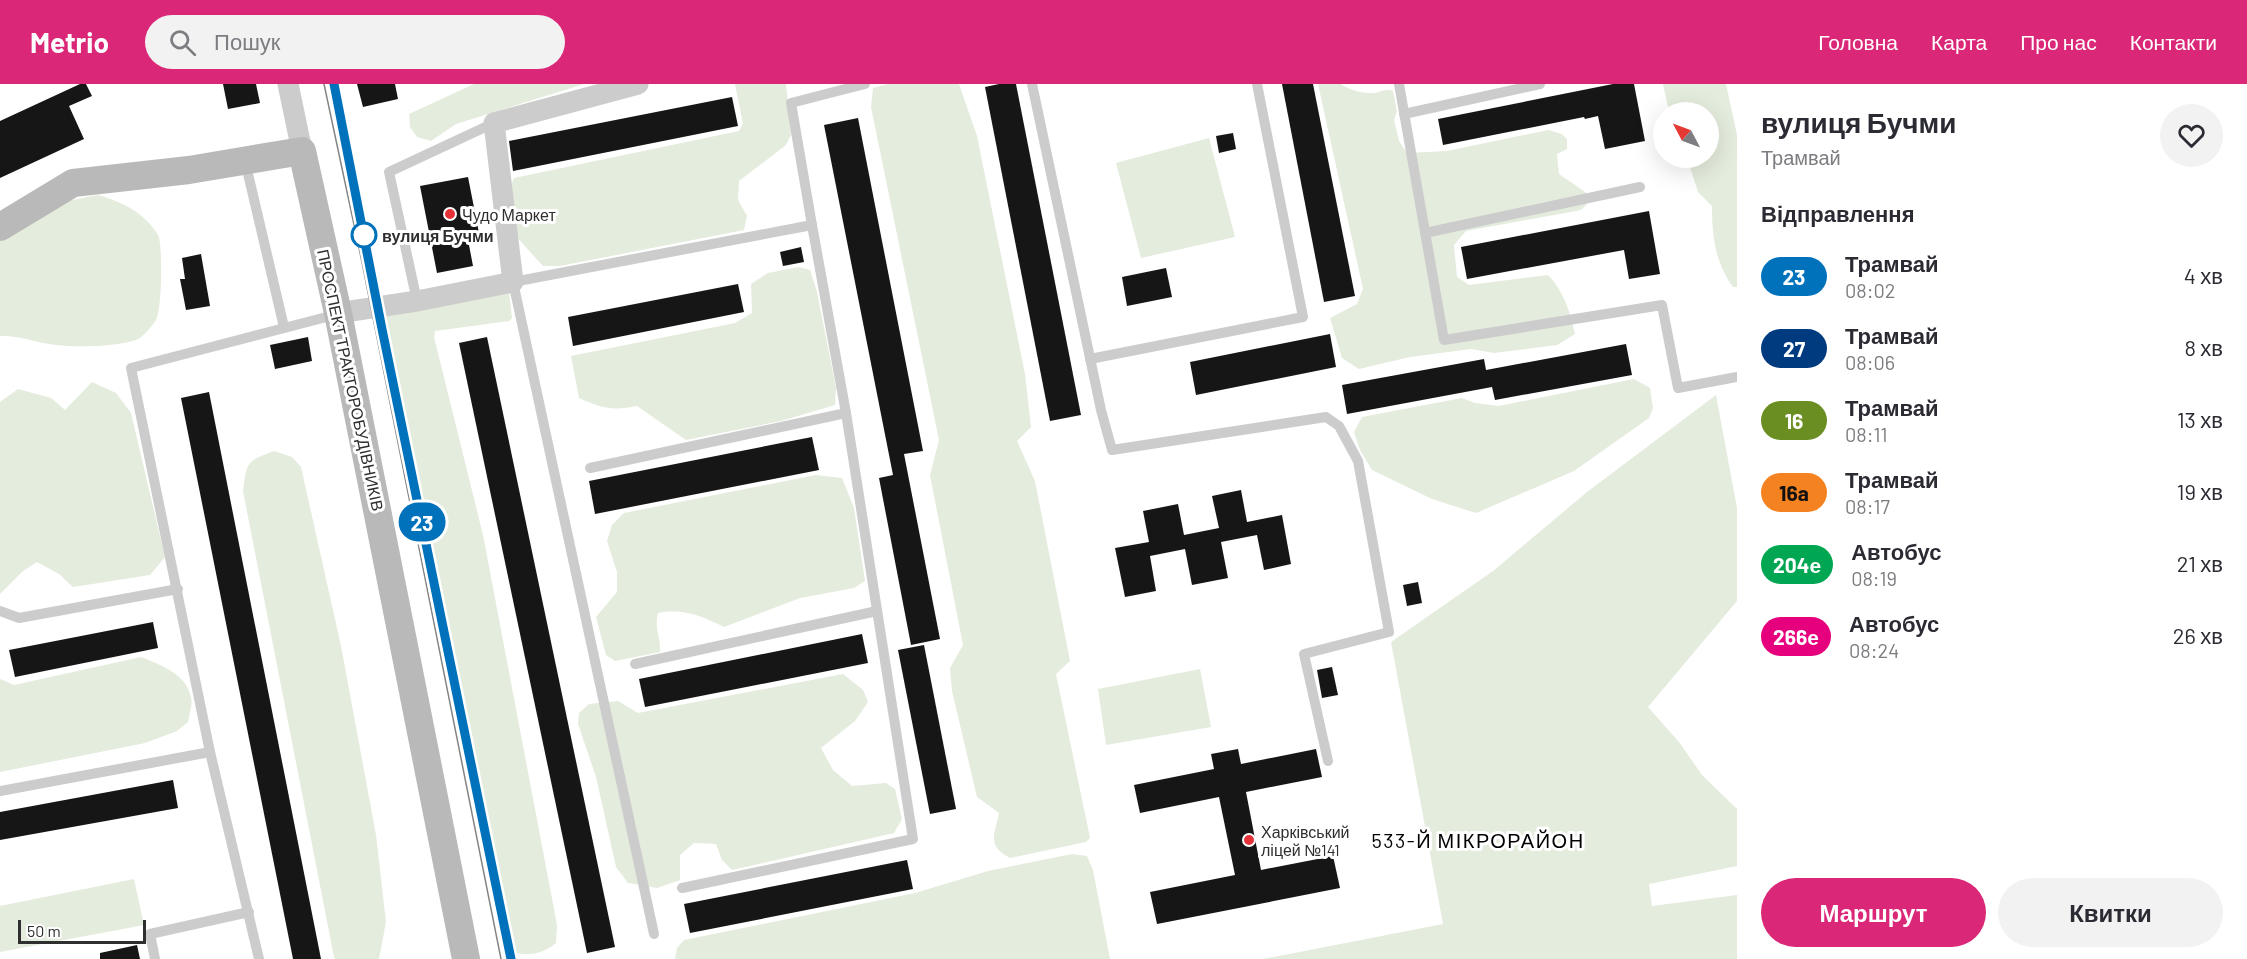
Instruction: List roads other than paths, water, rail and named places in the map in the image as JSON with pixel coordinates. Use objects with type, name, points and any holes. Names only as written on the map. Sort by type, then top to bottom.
[{"type":"street","name":"ПРОСПЕКТ ТРАКТОРОБУДІВНИКІВ","points":[[288,84],[338,314],[466,959]]},
{"type":"street","points":[[338,314],[513,282],[494,123],[638,84]]},
{"type":"street","points":[[0,227],[73,183],[189,170],[302,151]]},
{"type":"lane","points":[[682,888],[913,839],[846,413],[791,103],[865,84]]},
{"type":"lane","points":[[1032,84],[1090,359],[1112,450],[1326,417],[1340,426],[1358,461],[1389,632],[1304,654],[1328,761]]},
{"type":"lane","points":[[1090,359],[1303,317],[1257,84]]},
{"type":"lane","points":[[1399,84],[1444,340],[1662,305],[1678,388],[1737,377]]},
{"type":"lane","points":[[1404,114],[1540,84]]},
{"type":"lane","points":[[417,301],[389,172],[494,123]]},
{"type":"lane","points":[[245,161],[284,327]]},
{"type":"lane","points":[[1425,233],[1640,187]]},
{"type":"lane","points":[[654,934],[513,282],[812,225]]},
{"type":"lane","points":[[260,959],[210,752],[131,368],[338,314]]},
{"type":"lane","points":[[590,468],[846,413]]},
{"type":"lane","points":[[0,611],[19,618],[178,589]]},
{"type":"lane","points":[[635,664],[877,611]]},
{"type":"lane","points":[[0,791],[210,752]]},
{"type":"lane","points":[[155,959],[150,934],[249,912]]},
{"type":"tram line","points":[[324,84],[362,262],[501,959]]},
{"type":"tram line","points":[[334,84],[351,174]]},
{"type":"tram line","name":"23","points":[[334,84],[511,959]]},
{"type":"tram line","points":[[486,838],[511,959]]},
{"type":"place","name":"Чудо Маркет","points":[[450,214]]},
{"type":"place","name":"вулиця Бучми","points":[[364,235]]},
{"type":"place","name":"Харківський ліцей №141","points":[[1249,840]]},
{"type":"district","name":"533-Й МІКРОРАЙОН","points":[[1478,840]]}]
